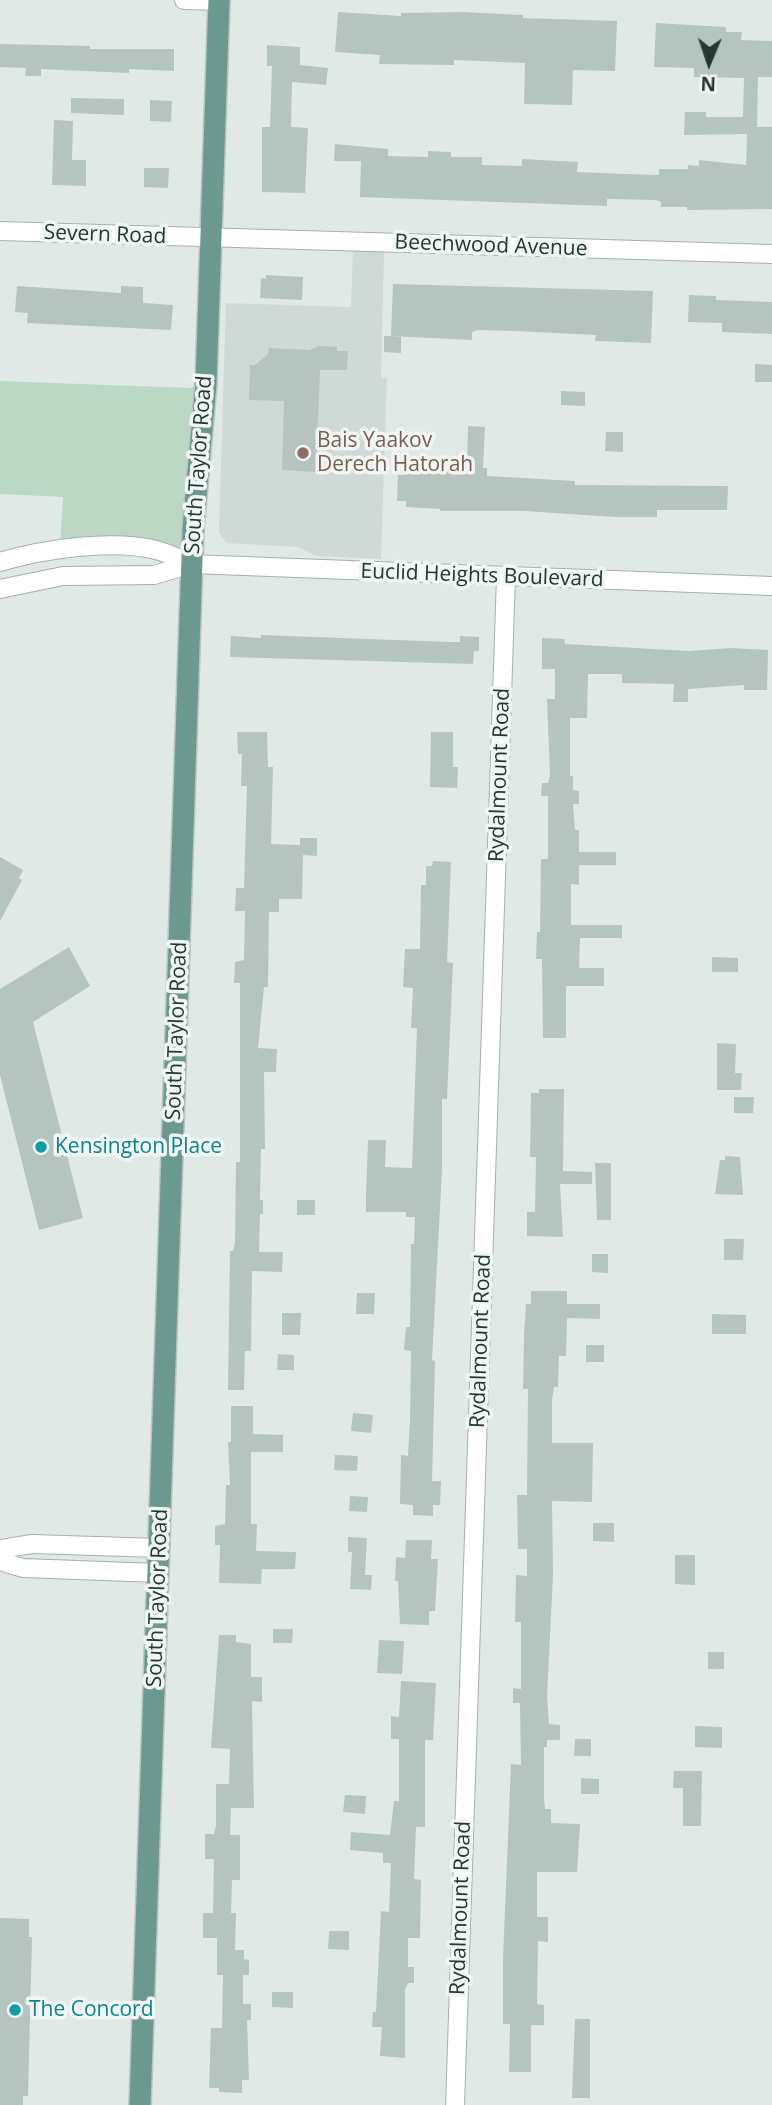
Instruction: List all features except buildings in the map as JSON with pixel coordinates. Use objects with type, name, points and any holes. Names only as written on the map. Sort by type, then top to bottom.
[{"type":"main road","name":"South Taylor Road","points":[[141,2105],[191,564],[194,499],[206,383],[219,1]]},
{"type":"street","points":[[184,0],[219,1]]},
{"type":"street","name":"Severn Road","points":[[0,231],[210,237]]},
{"type":"street","name":"Beechwood Avenue","points":[[210,237],[772,254]]},
{"type":"street","points":[[0,562],[60,549],[112,547],[159,550],[191,564]]},
{"type":"street","points":[[0,589],[63,576],[154,575],[191,564]]},
{"type":"street","name":"Euclid Heights Boulevard","points":[[191,564],[772,586]]},
{"type":"street","name":"Rydalmount Road","points":[[455,2105],[506,577]]},
{"type":"street","points":[[0,1549],[32,1544],[159,1548]]},
{"type":"street","points":[[0,1560],[23,1568],[158,1573]]},
{"type":"shaded area","name":"Bais Yaakov Derech Hatorah","points":[[353,250],[384,251],[381,378],[387,378],[381,559],[316,556],[298,547],[227,543],[219,533],[226,303],[351,307]]},
{"type":"green space","points":[[0,381],[190,388],[206,383],[191,564],[159,550],[60,549],[63,497],[0,494]]},
{"type":"place","name":"Bais Yaakov Derech Hatorah","points":[[303,453]]},
{"type":"place","name":"Kensington Place","points":[[41,1147]]},
{"type":"place","name":"The Concord","points":[[15,2010]]}]
